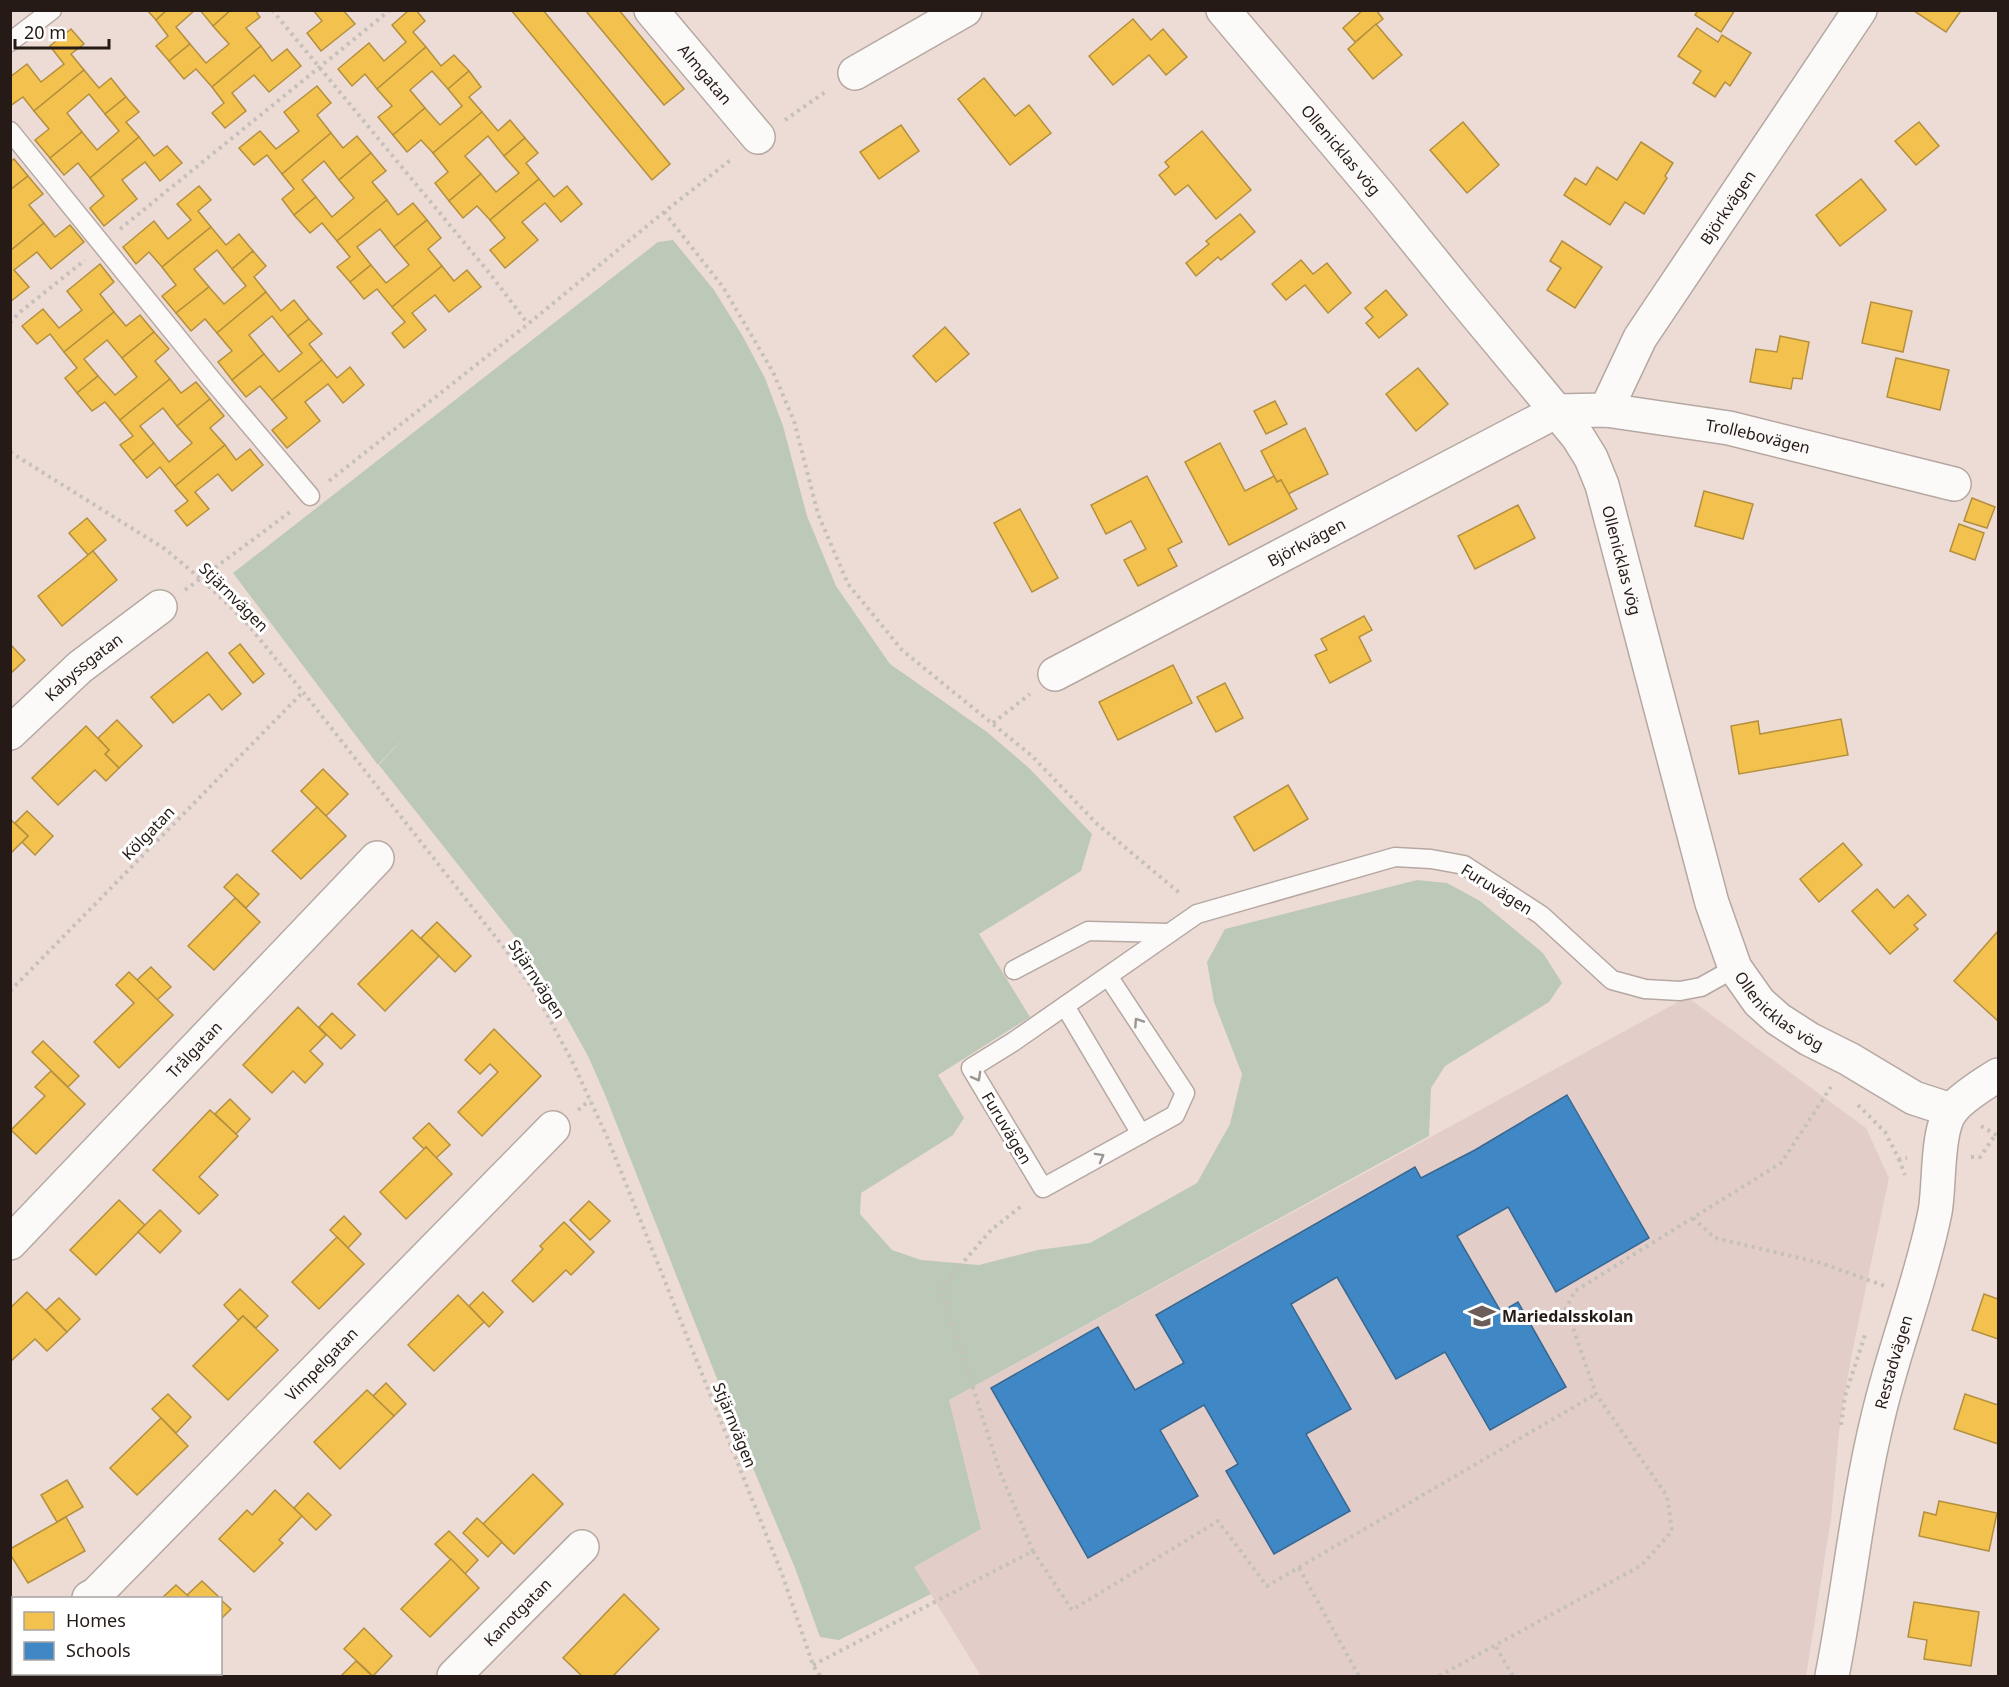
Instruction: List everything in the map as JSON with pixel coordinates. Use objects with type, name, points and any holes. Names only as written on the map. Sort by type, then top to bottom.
[{"type":"street","name":"Almgatan","points":[[651,10],[758,137]]},
{"type":"street","points":[[855,73],[965,10]]},
{"type":"street","name":"Ollenicklas vög","points":[[1223,10],[1578,436],[1591,459],[1602,485],[1712,903],[1736,968],[1759,1002],[1778,1019],[1914,1098],[1951,1110]]},
{"type":"street","name":"Björkvägen","points":[[1606,410],[1640,338],[1860,10]]},
{"type":"street","name":"Trollebovägen","points":[[1557,411],[1606,410],[1729,428],[1954,484]]},
{"type":"street","name":"Björkvägen","points":[[1055,674],[1557,411]]},
{"type":"street","name":"Kabyssgatan","points":[[10,733],[80,667],[160,607]]},
{"type":"street","name":"Trålgatan","points":[[10,1242],[377,858]]},
{"type":"street","points":[[1951,1110],[1981,1085],[1998,1075]]},
{"type":"street","name":"Restadvägen","points":[[1832,1677],[1877,1418],[1926,1252],[1935,1211],[1945,1125],[1951,1110]]},
{"type":"street","name":"Vimpelgatan","points":[[91,1597],[553,1128]]},
{"type":"street","name":"Kanotgatan","points":[[454,1677],[582,1547]]},
{"type":"lane","points":[[10,42],[52,10]]},
{"type":"lane","points":[[10,131],[212,380],[310,496]]},
{"type":"lane","name":"Furuvägen","points":[[1043,1188],[971,1068],[1013,1042],[1197,914],[1395,857],[1431,859],[1464,865],[1541,915],[1612,980],[1646,989],[1680,991],[1701,987],[1736,968]]},
{"type":"lane","points":[[1014,970],[1088,931],[1169,933]]},
{"type":"lane","points":[[1043,1188],[1175,1115],[1185,1093],[1108,976]]},
{"type":"lane","points":[[1065,1006],[1141,1134]]},
{"type":"path","points":[[272,10],[491,275],[528,324]]},
{"type":"path","points":[[10,323],[19,313],[390,10]]},
{"type":"path","points":[[160,607],[201,579],[310,496],[528,324],[758,137],[855,73]]},
{"type":"path","points":[[664,212],[723,287],[773,372],[794,421],[818,514],[848,584],[902,650],[1032,756],[1096,822],[1185,898]]},
{"type":"path","name":"Stjärnvägen","points":[[10,452],[165,549],[244,620],[506,950],[536,994],[572,1061],[608,1139],[782,1574],[813,1665],[820,1677]]},
{"type":"path","points":[[993,723],[1055,674]]},
{"type":"path","name":"Kölgatan","points":[[10,991],[303,692]]},
{"type":"path","points":[[1439,1677],[1642,1565],[1672,1531],[1667,1496],[1596,1394],[1566,1308],[1575,1291],[1781,1163],[1849,1059]]},
{"type":"path","points":[[1857,1104],[1885,1132],[1899,1159],[1941,1156],[1980,1157],[1996,1134]]},
{"type":"path","points":[[1043,1188],[991,1230],[941,1288],[1000,1472],[1033,1551],[1072,1610],[1218,1521],[1267,1586],[1596,1394]]},
{"type":"path","points":[[1693,1218],[1715,1238],[1821,1263],[1888,1287]]},
{"type":"path","points":[[813,1665],[1033,1551]]},
{"type":"path","points":[[1299,1568],[1359,1677]]},
{"type":"path","points":[[1496,1647],[1513,1677]]},
{"type":"shaded area","name":"Mariedalsskolan","points":[[1687,997],[1866,1128],[1889,1178],[1852,1353],[1840,1422],[1831,1519],[1806,1676],[981,1676],[914,1567],[981,1529],[949,1400]]},
{"type":"green space","points":[[673,240],[714,290],[765,378],[783,426],[807,516],[836,586],[890,664],[987,732],[1029,768],[1092,834],[1081,871],[979,934],[1030,1017],[938,1075],[964,1118],[953,1135],[861,1193],[860,1214],[892,1250],[921,1260],[979,1265],[1038,1250],[1090,1243],[1197,1183],[1230,1124],[1242,1074],[1214,1002],[1207,962],[1225,929],[1417,880],[1447,883],[1480,901],[1543,953],[1562,983],[1549,1002],[1445,1066],[1431,1088],[1429,1136],[949,1400],[981,1529],[914,1567],[931,1594],[839,1640],[820,1637],[795,1568],[740,1437],[606,1097],[588,1056],[550,988],[517,939],[379,765],[406,735],[378,765],[233,573],[658,242]]},
{"type":"building: Homes","points":[[147,10],[167,10],[156,20]]},
{"type":"building: Homes","points":[[167,10],[195,10],[176,27],[190,44],[169,61],[156,46],[168,36],[156,20]]},
{"type":"building: Homes","points":[[200,10],[231,10],[213,26]]},
{"type":"building: Homes","points":[[231,10],[255,10],[260,17],[246,28],[261,46],[212,87],[196,69],[184,79],[169,61],[190,44],[206,63],[229,44],[213,26]]},
{"type":"building: Homes","points":[[313,10],[343,10],[355,24],[321,51],[307,33],[322,21]]},
{"type":"building: Homes","points":[[409,10],[416,10],[425,21],[413,32],[426,47],[377,89],[365,74],[352,86],[338,69],[369,43],[384,61],[406,42],[392,25]]},
{"type":"building: Homes","points":[[511,10],[543,10],[670,164],[652,180]]},
{"type":"building: Homes","points":[[585,10],[619,10],[684,89],[664,105]]},
{"type":"building: Homes","points":[[1363,10],[1376,10],[1383,19],[1355,42],[1343,28]]},
{"type":"building: Homes","points":[[1698,10],[1735,10],[1721,32],[1695,15]]},
{"type":"building: Homes","points":[[1958,10],[1960,12],[1946,32],[1914,11]]},
{"type":"building: Homes","points":[[1133,19],[1151,40],[1163,29],[1187,57],[1166,75],[1149,55],[1113,85],[1089,56]]},
{"type":"building: Homes","points":[[1376,24],[1402,55],[1373,79],[1348,49]]},
{"type":"building: Homes","points":[[1697,28],[1718,42],[1722,35],[1751,53],[1730,86],[1725,82],[1715,97],[1693,83],[1701,71],[1678,56]]},
{"type":"building: Homes","points":[[71,29],[84,44],[71,54],[84,70],[34,111],[23,97],[10,106],[10,77],[27,64],[41,82],[64,64],[50,46]]},
{"type":"building: Homes","points":[[261,46],[272,61],[287,49],[301,66],[269,92],[254,75],[232,93],[246,111],[225,128],[212,113],[224,103],[212,87]]},
{"type":"building: Homes","points":[[426,47],[441,66],[454,55],[469,71],[448,89],[432,71],[410,90],[425,108],[393,135],[378,117],[392,106],[377,89]]},
{"type":"building: Homes","points":[[84,70],[99,88],[111,78],[126,97],[105,114],[89,94],[67,113],[82,132],[50,158],[35,140],[49,129],[34,111]]},
{"type":"building: Homes","points":[[469,71],[481,87],[469,97],[482,112],[433,153],[421,140],[407,152],[393,135],[425,108],[440,125],[462,106],[448,89]]},
{"type":"building: Homes","points":[[984,78],[1015,116],[1029,105],[1051,133],[1010,165],[958,99]]},
{"type":"building: Homes","points":[[317,86],[331,103],[317,115],[331,133],[282,174],[267,155],[254,165],[239,148],[260,131],[276,149],[299,131],[284,112]]},
{"type":"building: Homes","points":[[126,97],[139,112],[126,122],[139,137],[90,178],[78,163],[64,175],[50,158],[82,132],[97,150],[119,131],[105,114]]},
{"type":"building: Homes","points":[[482,112],[498,131],[510,120],[525,138],[504,156],[488,136],[465,156],[481,174],[449,201],[435,183],[448,172],[433,153]]},
{"type":"building: Homes","points":[[1463,122],[1499,165],[1467,193],[1430,150]]},
{"type":"building: Homes","points":[[1919,122],[1939,146],[1916,165],[1895,141]]},
{"type":"building: Homes","points":[[901,125],[919,151],[879,179],[860,152]]},
{"type":"building: Homes","points":[[1202,131],[1251,190],[1216,219],[1188,185],[1175,195],[1159,175],[1169,167],[1165,162]]},
{"type":"building: Homes","points":[[331,133],[343,148],[357,136],[371,153],[339,180],[324,161],[302,180],[316,197],[294,215],[282,199],[294,189],[282,174]]},
{"type":"building: Homes","points":[[139,137],[154,156],[167,146],[182,163],[160,181],[145,162],[122,180],[137,199],[104,226],[90,208],[104,196],[90,178]]},
{"type":"building: Homes","points":[[525,138],[538,153],[526,163],[539,179],[490,220],[477,206],[463,218],[449,201],[481,174],[496,192],[519,173],[504,156]]},
{"type":"building: Homes","points":[[1641,142],[1673,163],[1665,176],[1667,178],[1644,214],[1625,202],[1610,225],[1564,195],[1575,178],[1586,185],[1597,167],[1617,180]]},
{"type":"building: Homes","points":[[371,153],[386,171],[372,182],[387,200],[337,241],[322,223],[310,233],[294,215],[316,197],[332,217],[354,198],[339,180]]},
{"type":"building: Homes","points":[[14,159],[28,176],[10,190],[10,162]]},
{"type":"building: Homes","points":[[28,176],[43,194],[29,205],[44,223],[10,251],[10,190]]},
{"type":"building: Homes","points":[[539,179],[554,197],[567,186],[582,204],[561,222],[545,203],[522,222],[538,240],[505,268],[490,250],[505,238],[490,220]]},
{"type":"building: Homes","points":[[1861,179],[1886,210],[1840,246],[1816,215]]},
{"type":"building: Homes","points":[[199,186],[211,200],[198,211],[211,227],[162,267],[149,252],[136,264],[123,247],[154,221],[168,239],[191,220],[177,204]]},
{"type":"building: Homes","points":[[387,200],[398,215],[413,203],[427,220],[394,247],[380,229],[357,247],[371,265],[350,282],[337,267],[350,257],[337,241]]},
{"type":"building: Homes","points":[[1240,214],[1255,232],[1221,260],[1218,257],[1196,276],[1186,263],[1209,244],[1206,241]]},
{"type":"building: Homes","points":[[427,220],[441,238],[428,249],[442,266],[392,307],[377,289],[364,299],[350,282],[371,265],[386,283],[409,265],[394,247]]},
{"type":"building: Homes","points":[[44,223],[55,237],[70,225],[84,242],[51,269],[37,252],[14,270],[29,287],[10,302],[10,251]]},
{"type":"building: Homes","points":[[211,227],[226,245],[239,234],[253,251],[232,269],[217,250],[194,269],[209,287],[176,313],[162,296],[176,285],[162,267]]},
{"type":"building: Homes","points":[[1562,241],[1602,267],[1575,308],[1547,290],[1561,268],[1550,261]]},
{"type":"building: Homes","points":[[253,251],[266,266],[254,277],[266,292],[217,333],[205,319],[191,331],[176,313],[209,287],[224,304],[246,286],[232,269]]},
{"type":"building: Homes","points":[[1301,260],[1313,274],[1327,263],[1351,293],[1328,313],[1305,285],[1286,300],[1272,284]]},
{"type":"building: Homes","points":[[100,264],[114,282],[100,294],[114,312],[64,352],[50,334],[37,344],[22,326],[43,309],[59,328],[82,310],[67,291]]},
{"type":"building: Homes","points":[[442,266],[454,281],[467,270],[481,287],[449,312],[435,295],[412,313],[426,330],[404,348],[392,333],[405,322],[392,307]]},
{"type":"building: Homes","points":[[1386,290],[1407,315],[1379,338],[1366,323],[1373,317],[1365,308]]},
{"type":"building: Homes","points":[[266,292],[281,311],[294,300],[309,319],[288,336],[272,316],[249,335],[264,354],[232,380],[218,362],[232,351],[217,333]]},
{"type":"building: Homes","points":[[1871,302],[1912,311],[1903,352],[1862,343]]},
{"type":"building: Homes","points":[[114,312],[126,326],[140,315],[154,332],[122,358],[107,340],[84,359],[98,376],[77,393],[65,378],[77,368],[64,352]]},
{"type":"building: Homes","points":[[309,319],[322,334],[309,344],[322,360],[272,400],[260,386],[246,397],[232,380],[264,354],[279,372],[302,353],[288,336]]},
{"type":"building: Homes","points":[[945,327],[969,354],[936,382],[913,356]]},
{"type":"building: Homes","points":[[154,332],[169,349],[155,361],[170,379],[120,420],[105,402],[92,411],[77,393],[98,376],[115,395],[137,377],[122,358]]},
{"type":"building: Homes","points":[[1780,336],[1809,342],[1802,379],[1793,378],[1791,389],[1750,382],[1756,349],[1777,352]]},
{"type":"building: Homes","points":[[1896,358],[1949,370],[1940,410],[1887,397]]},
{"type":"building: Homes","points":[[322,360],[337,378],[350,367],[364,385],[343,403],[328,384],[305,402],[320,421],[287,448],[272,430],[287,418],[272,400]]},
{"type":"building: Homes","points":[[1418,368],[1448,404],[1416,431],[1386,394]]},
{"type":"building: Homes","points":[[170,379],[181,393],[196,382],[210,399],[177,426],[163,408],[140,426],[154,443],[133,461],[120,445],[133,436],[120,420]]},
{"type":"building: Homes","points":[[210,399],[224,416],[210,428],[225,445],[175,486],[160,467],[147,478],[133,461],[154,443],[169,462],[192,443],[177,426]]},
{"type":"building: Homes","points":[[1275,401],[1287,424],[1266,434],[1254,411]]},
{"type":"building: Homes","points":[[1305,428],[1328,474],[1288,494],[1281,480],[1277,482],[1261,451]]},
{"type":"building: Homes","points":[[1220,443],[1245,491],[1274,476],[1277,482],[1281,480],[1297,509],[1229,545],[1185,462]]},
{"type":"building: Homes","points":[[225,445],[236,460],[250,449],[263,465],[232,491],[218,474],[195,492],[209,509],[187,526],[175,511],[188,501],[175,486]]},
{"type":"building: Homes","points":[[1147,476],[1182,542],[1168,549],[1177,566],[1138,586],[1124,560],[1146,549],[1131,521],[1106,534],[1091,505]]},
{"type":"building: Homes","points":[[1704,491],[1753,504],[1743,539],[1695,526]]},
{"type":"building: Homes","points":[[1972,498],[1995,507],[1987,528],[1964,521]]},
{"type":"building: Homes","points":[[1518,505],[1535,538],[1475,569],[1458,536]]},
{"type":"building: Homes","points":[[1020,509],[1058,578],[1032,592],[994,523]]},
{"type":"building: Homes","points":[[87,518],[106,540],[88,555],[69,533]]},
{"type":"building: Homes","points":[[1959,524],[1984,533],[1975,560],[1950,551]]},
{"type":"building: Homes","points":[[93,551],[117,580],[62,626],[38,596]]},
{"type":"building: Homes","points":[[1364,616],[1372,630],[1359,637],[1371,661],[1330,683],[1315,655],[1327,650],[1321,639]]},
{"type":"building: Homes","points":[[10,644],[25,660],[10,674]]},
{"type":"building: Homes","points":[[240,644],[264,674],[253,683],[229,653]]},
{"type":"building: Homes","points":[[207,652],[241,694],[222,710],[209,694],[173,723],[151,697]]},
{"type":"building: Homes","points":[[1173,665],[1192,703],[1118,740],[1099,702]]},
{"type":"building: Homes","points":[[1225,683],[1243,718],[1216,732],[1197,697]]},
{"type":"building: Homes","points":[[1841,719],[1848,755],[1739,774],[1731,726],[1758,721],[1760,734]]},
{"type":"building: Homes","points":[[117,720],[142,746],[119,768],[105,754],[109,750],[98,738]]},
{"type":"building: Homes","points":[[86,726],[109,750],[105,754],[119,768],[106,781],[95,770],[58,805],[32,778]]},
{"type":"building: Homes","points":[[323,769],[348,794],[326,816],[301,791]]},
{"type":"building: Homes","points":[[1288,785],[1308,819],[1254,851],[1234,817]]},
{"type":"building: Homes","points":[[317,807],[346,836],[301,879],[272,851]]},
{"type":"building: Homes","points":[[27,811],[53,836],[35,855],[22,842],[28,836],[15,823]]},
{"type":"building: Homes","points":[[10,819],[28,836],[10,854]]},
{"type":"building: Homes","points":[[1843,843],[1862,865],[1819,902],[1800,879]]},
{"type":"building: Homes","points":[[237,874],[259,894],[246,908],[224,887]]},
{"type":"building: Homes","points":[[1877,889],[1894,908],[1908,895],[1926,915],[1914,925],[1918,929],[1890,954],[1852,911]]},
{"type":"building: Homes","points":[[235,898],[260,922],[214,970],[188,946]]},
{"type":"building: Homes","points":[[437,922],[471,956],[455,972],[421,938]]},
{"type":"building: Homes","points":[[412,930],[439,956],[385,1011],[358,984]]},
{"type":"building: Homes","points":[[1998,931],[1998,1021],[1954,981]]},
{"type":"building: Homes","points":[[151,967],[171,987],[157,1000],[137,980]]},
{"type":"building: Homes","points":[[129,972],[173,1015],[119,1068],[94,1042],[134,1003],[116,985]]},
{"type":"building: Homes","points":[[298,1007],[326,1035],[310,1051],[323,1064],[305,1083],[293,1071],[272,1093],[243,1065]]},
{"type":"building: Homes","points":[[332,1013],[355,1035],[341,1049],[319,1027]]},
{"type":"building: Homes","points":[[494,1029],[541,1076],[482,1136],[458,1112],[498,1072],[490,1064],[480,1074],[465,1060]]},
{"type":"building: Homes","points":[[43,1041],[79,1076],[68,1087],[32,1052]]},
{"type":"building: Homes","points":[[51,1071],[85,1104],[36,1154],[11,1130],[45,1096],[35,1087]]},
{"type":"building: Homes","points":[[230,1099],[250,1119],[236,1134],[215,1114]]},
{"type":"building: Homes","points":[[210,1110],[238,1136],[199,1177],[218,1195],[199,1214],[153,1170]]},
{"type":"building: Homes","points":[[429,1123],[450,1145],[436,1158],[413,1138]]},
{"type":"building: Homes","points":[[426,1147],[452,1174],[406,1219],[380,1192]]},
{"type":"building: Homes","points":[[119,1200],[145,1225],[96,1275],[70,1250]]},
{"type":"building: Homes","points":[[589,1201],[610,1221],[590,1240],[570,1220]]},
{"type":"building: Homes","points":[[160,1210],[181,1231],[160,1253],[138,1232]]},
{"type":"building: Homes","points":[[344,1216],[361,1234],[348,1248],[330,1230]]},
{"type":"building: Homes","points":[[564,1222],[594,1252],[571,1275],[566,1270],[533,1302],[512,1281],[543,1249],[540,1246]]},
{"type":"building: Homes","points":[[337,1237],[364,1264],[319,1309],[292,1282]]},
{"type":"building: Homes","points":[[240,1289],[268,1316],[256,1328],[243,1316],[238,1320],[224,1305]]},
{"type":"building: Homes","points":[[27,1292],[67,1332],[47,1351],[35,1339],[10,1362],[10,1308]]},
{"type":"building: Homes","points":[[483,1292],[503,1312],[489,1327],[469,1306]]},
{"type":"building: Homes","points":[[1984,1294],[1998,1299],[1998,1339],[1972,1330]]},
{"type":"building: Homes","points":[[458,1295],[484,1322],[434,1371],[408,1345]]},
{"type":"building: Homes","points":[[59,1298],[80,1319],[67,1332],[46,1310]]},
{"type":"building: Homes","points":[[243,1316],[278,1350],[228,1400],[193,1366]]},
{"type":"building: Homes","points":[[386,1383],[406,1404],[394,1416],[373,1396]]},
{"type":"building: Homes","points":[[367,1390],[394,1416],[340,1469],[314,1442]]},
{"type":"building: Homes","points":[[168,1394],[191,1417],[176,1433],[152,1409]]},
{"type":"building: Homes","points":[[1965,1394],[1998,1405],[1998,1444],[1954,1429]]},
{"type":"building: Homes","points":[[161,1418],[188,1446],[137,1495],[110,1468]]},
{"type":"building: Homes","points":[[533,1474],[563,1504],[514,1554],[483,1524]]},
{"type":"building: Homes","points":[[67,1480],[83,1507],[57,1522],[41,1495]]},
{"type":"building: Homes","points":[[275,1490],[302,1516],[279,1540],[283,1543],[254,1572],[219,1539],[247,1510],[252,1515]]},
{"type":"building: Homes","points":[[308,1493],[331,1515],[316,1530],[294,1508]]},
{"type":"building: Homes","points":[[1939,1501],[1997,1513],[1989,1551],[1919,1536],[1924,1512],[1936,1515]]},
{"type":"building: Homes","points":[[66,1517],[85,1551],[28,1583],[10,1554],[10,1549]]},
{"type":"building: Homes","points":[[477,1518],[502,1542],[488,1557],[463,1533]]},
{"type":"building: Homes","points":[[449,1531],[478,1560],[465,1574],[435,1544]]},
{"type":"building: Homes","points":[[451,1559],[479,1588],[430,1637],[401,1609]]},
{"type":"building: Homes","points":[[202,1581],[219,1597],[189,1597],[187,1595]]},
{"type":"building: Homes","points":[[176,1585],[189,1597],[163,1597]]},
{"type":"building: Homes","points":[[624,1594],[659,1629],[613,1676],[582,1676],[563,1658]]},
{"type":"building: Homes","points":[[222,1601],[231,1609],[222,1618]]},
{"type":"building: Homes","points":[[1914,1602],[1979,1612],[1971,1666],[1924,1659],[1927,1640],[1908,1637]]},
{"type":"building: Homes","points":[[364,1628],[392,1656],[373,1676],[344,1649]]},
{"type":"building: Homes","points":[[356,1661],[372,1676],[341,1676]]},
{"type":"building: Schools","points":[[1567,1095],[1649,1238],[1556,1292],[1508,1207],[1457,1236],[1501,1312],[1518,1302],[1566,1387],[1490,1430],[1445,1352],[1396,1379],[1337,1277],[1291,1304],[1351,1409],[1306,1434],[1350,1511],[1274,1554],[1226,1471],[1238,1464],[1204,1405],[1160,1430],[1198,1496],[1088,1558],[991,1388],[1098,1327],[1135,1390],[1184,1363],[1156,1315],[1415,1167],[1421,1178],[1475,1150]]},
{"type":"place","name":"Mariedalsskolan","points":[[1482,1316]]}]
